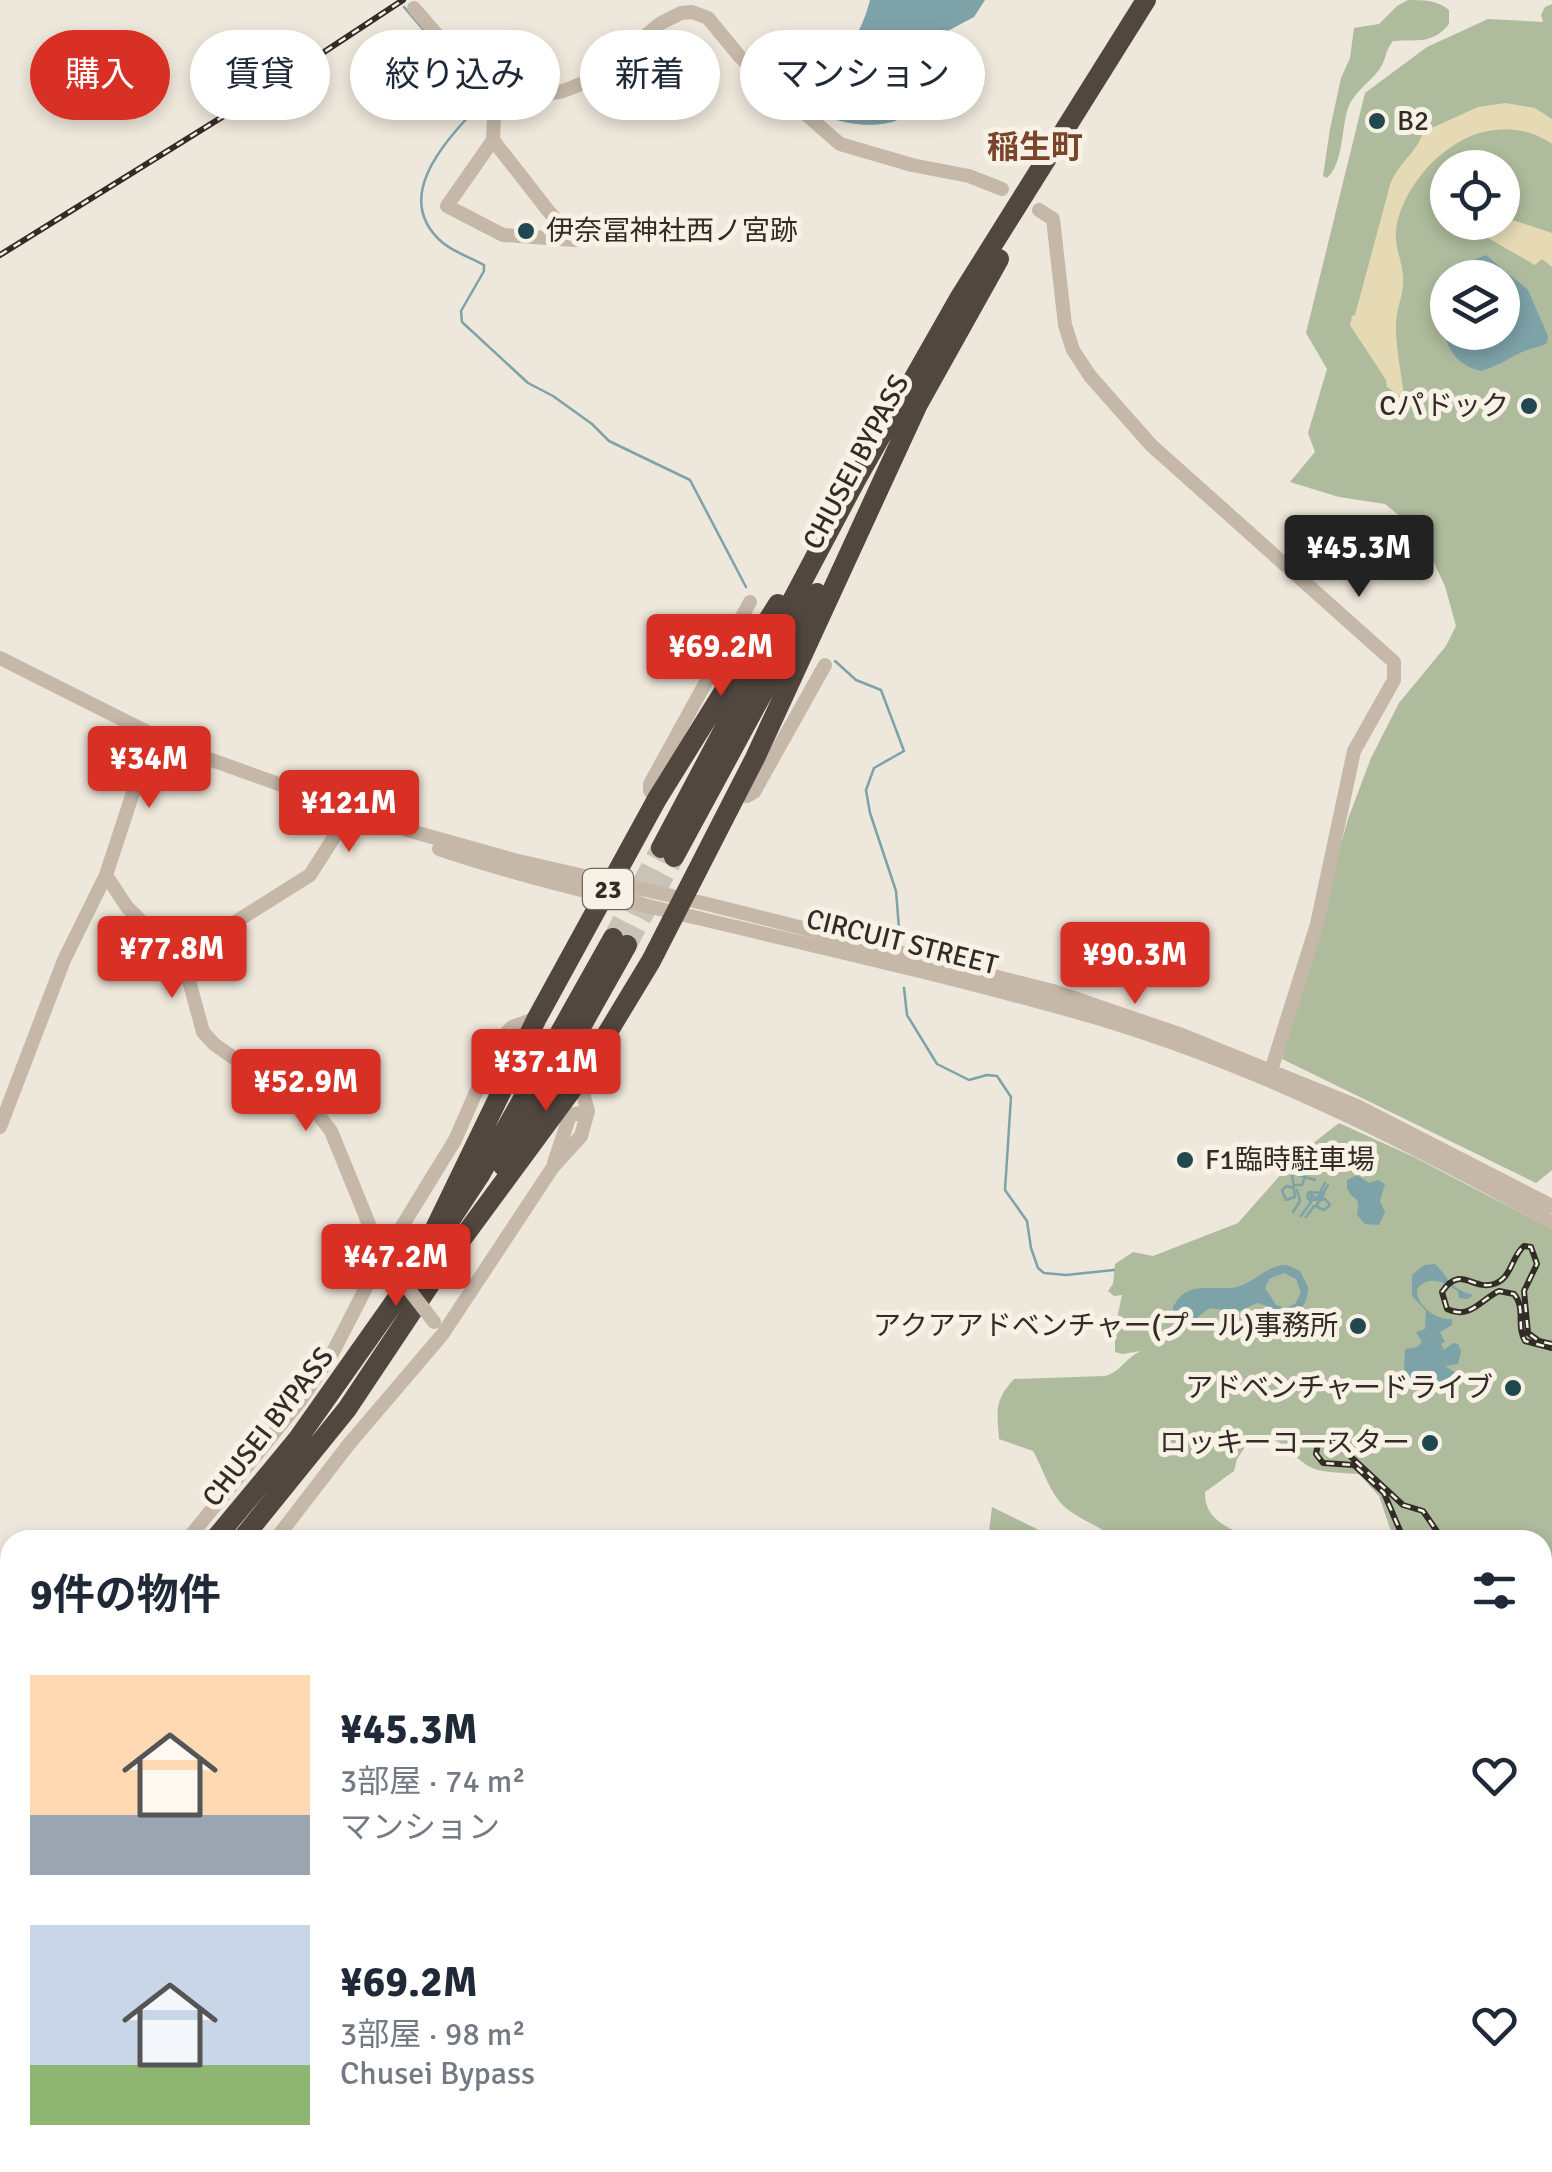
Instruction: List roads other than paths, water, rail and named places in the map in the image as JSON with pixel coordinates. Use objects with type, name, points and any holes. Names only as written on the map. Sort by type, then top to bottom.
[{"type":"highway","name":"CHUSEI BYPASS","points":[[1088,95],[668,852],[837,518],[960,297],[1146,0]]},
{"type":"highway","name":"23","points":[[678,906],[738,793],[918,404]]},
{"type":"highway","name":"23","points":[[402,1274],[657,798],[791,584],[837,518]]},
{"type":"highway","points":[[456,1248],[579,1080],[651,961],[678,906]]},
{"type":"highway","name":"CHUSEI BYPASS","points":[[222,1530],[297,1440],[402,1274],[480,1175],[620,941],[456,1248],[326,1437],[248,1530]]},
{"type":"street","points":[[414,8],[432,30]]},
{"type":"street","points":[[560,90],[591,80],[661,23],[692,12],[708,18],[740,58],[840,144],[912,165],[969,176],[1002,189]]},
{"type":"street","points":[[493,140],[575,240],[503,234],[447,206],[493,140],[494,120]]},
{"type":"street","points":[[1039,210],[1053,219],[1068,339],[1109,400],[1174,466],[1394,662],[1394,680],[1360,734],[1350,765],[1316,924],[1270,1076]]},
{"type":"street","points":[[657,798],[650,791],[650,784],[750,602]]},
{"type":"street","points":[[0,658],[242,778],[495,866],[608,889]]},
{"type":"street","points":[[738,793],[747,796],[754,792],[825,665]]},
{"type":"street","points":[[0,1128],[64,960],[106,875],[152,735]]},
{"type":"street","points":[[181,749],[422,834],[608,889]]},
{"type":"street","points":[[178,958],[310,875],[347,817]]},
{"type":"street","points":[[106,875],[127,907],[178,958],[188,977],[203,1032],[234,1060],[308,1102],[331,1131],[384,1256],[402,1274],[434,1322]]},
{"type":"street","name":"CIRCUIT STREET","points":[[608,889],[1053,991],[1357,1106],[1552,1206]]},
{"type":"street","points":[[195,1530],[300,1401],[332,1352],[384,1256],[455,1140],[498,1042],[512,1027],[537,1018]]},
{"type":"street","name":"CIRCUIT STREET","points":[[1270,1076],[1552,1222]]},
{"type":"street","points":[[282,1530],[442,1334],[552,1167],[581,1136],[588,1111],[579,1080]]},
{"type":"water","points":[[870,0],[985,0],[974,17],[950,30],[858,30]]},
{"type":"water","points":[[839,120],[896,120],[873,125]]},
{"type":"water","points":[[1520,283],[1528,290],[1548,336],[1547,343],[1481,371],[1451,350],[1520,350]]},
{"type":"water","points":[[1357,1175],[1369,1183],[1378,1180],[1385,1184],[1380,1201],[1385,1212],[1379,1225],[1365,1224],[1357,1215],[1357,1201],[1347,1188],[1347,1180]]},
{"type":"water","points":[[1435,1264],[1453,1286],[1473,1295],[1459,1298],[1458,1291],[1437,1281],[1426,1282],[1417,1289],[1428,1311],[1452,1319],[1452,1325],[1440,1332],[1444,1350],[1453,1343],[1461,1351],[1458,1364],[1445,1366],[1457,1374],[1455,1385],[1450,1388],[1444,1384],[1439,1392],[1429,1393],[1424,1389],[1428,1379],[1412,1387],[1404,1371],[1405,1349],[1422,1342],[1416,1332],[1425,1329],[1426,1311],[1412,1296],[1412,1275],[1424,1265]]},
{"type":"water","points":[[1280,1266],[1300,1271],[1308,1287],[1304,1305],[1296,1313],[1278,1318],[1265,1305],[1257,1303],[1238,1312],[1210,1308],[1182,1326],[1174,1318],[1173,1307],[1186,1292],[1237,1287]],"holes":[[[1284,1273],[1296,1279],[1301,1293],[1295,1304],[1285,1308],[1276,1305],[1265,1288],[1269,1279]]]},
{"type":"waterway","points":[[404,7],[424,30]]},
{"type":"waterway","points":[[466,120],[439,153],[422,189],[422,208],[428,226],[447,246],[484,265],[461,311],[462,322],[528,383],[553,396],[609,441],[690,480],[746,587]]},
{"type":"waterway","points":[[835,661],[856,680],[881,690],[904,751],[874,768],[866,790],[896,891],[899,928]]},
{"type":"waterway","points":[[904,988],[907,1015],[937,1064],[969,1080],[997,1076],[1011,1097],[1005,1190],[1027,1221],[1038,1268],[1044,1273],[1066,1275],[1114,1270]]},
{"type":"waterway","points":[[1292,1188],[1282,1190],[1286,1200],[1295,1197],[1292,1174],[1304,1174]]},
{"type":"waterway","points":[[1295,1174],[1315,1180]]},
{"type":"waterway","points":[[1294,1185],[1302,1185],[1305,1177]]},
{"type":"waterway","points":[[1316,1200],[1325,1183]]},
{"type":"waterway","points":[[1316,1206],[1319,1201],[1325,1199],[1330,1205],[1324,1210],[1317,1207],[1318,1204],[1319,1201],[1320,1198],[1328,1185]]},
{"type":"waterway","points":[[1293,1212],[1300,1201],[1297,1190]]},
{"type":"waterway","points":[[1311,1201],[1307,1197],[1309,1192],[1324,1193],[1322,1198],[1312,1200]]},
{"type":"waterway","points":[[1311,1199],[1311,1194],[1315,1198]]},
{"type":"waterway","points":[[1301,1216],[1311,1202]]},
{"type":"waterway","points":[[1306,1217],[1314,1206]]},
{"type":"tunnel","points":[[613,938],[661,848]]},
{"type":"tunnel","points":[[627,945],[674,857]]},
{"type":"railway","points":[[0,255],[403,0]]},
{"type":"railway","points":[[1552,1344],[1528,1333],[1524,1291],[1537,1264],[1531,1247],[1524,1246],[1500,1281],[1486,1285],[1455,1280],[1442,1292],[1447,1309],[1455,1312],[1475,1308],[1499,1291],[1514,1294],[1520,1305],[1525,1341],[1552,1348]]},
{"type":"railway","points":[[1400,1530],[1384,1493],[1354,1465],[1323,1463],[1316,1454],[1318,1444],[1326,1439],[1336,1443],[1403,1505],[1423,1511],[1436,1530]]},
{"type":"place","name":"B2","points":[[1377,121]]},
{"type":"place","name":"伊奈冨神社西ノ宮跡","points":[[526,231]]},
{"type":"place","name":"Cパドック","points":[[1529,406]]},
{"type":"place","name":"F1臨時駐車場","points":[[1185,1160]]},
{"type":"place","name":"アクアアドベンチャー(プール)事務所","points":[[1358,1326]]},
{"type":"place","name":"アドベンチャードライブ","points":[[1513,1388]]},
{"type":"place","name":"ロッキーコースター","points":[[1430,1443]]},
{"type":"district","name":"稲生町","points":[[1035,147]]}]
